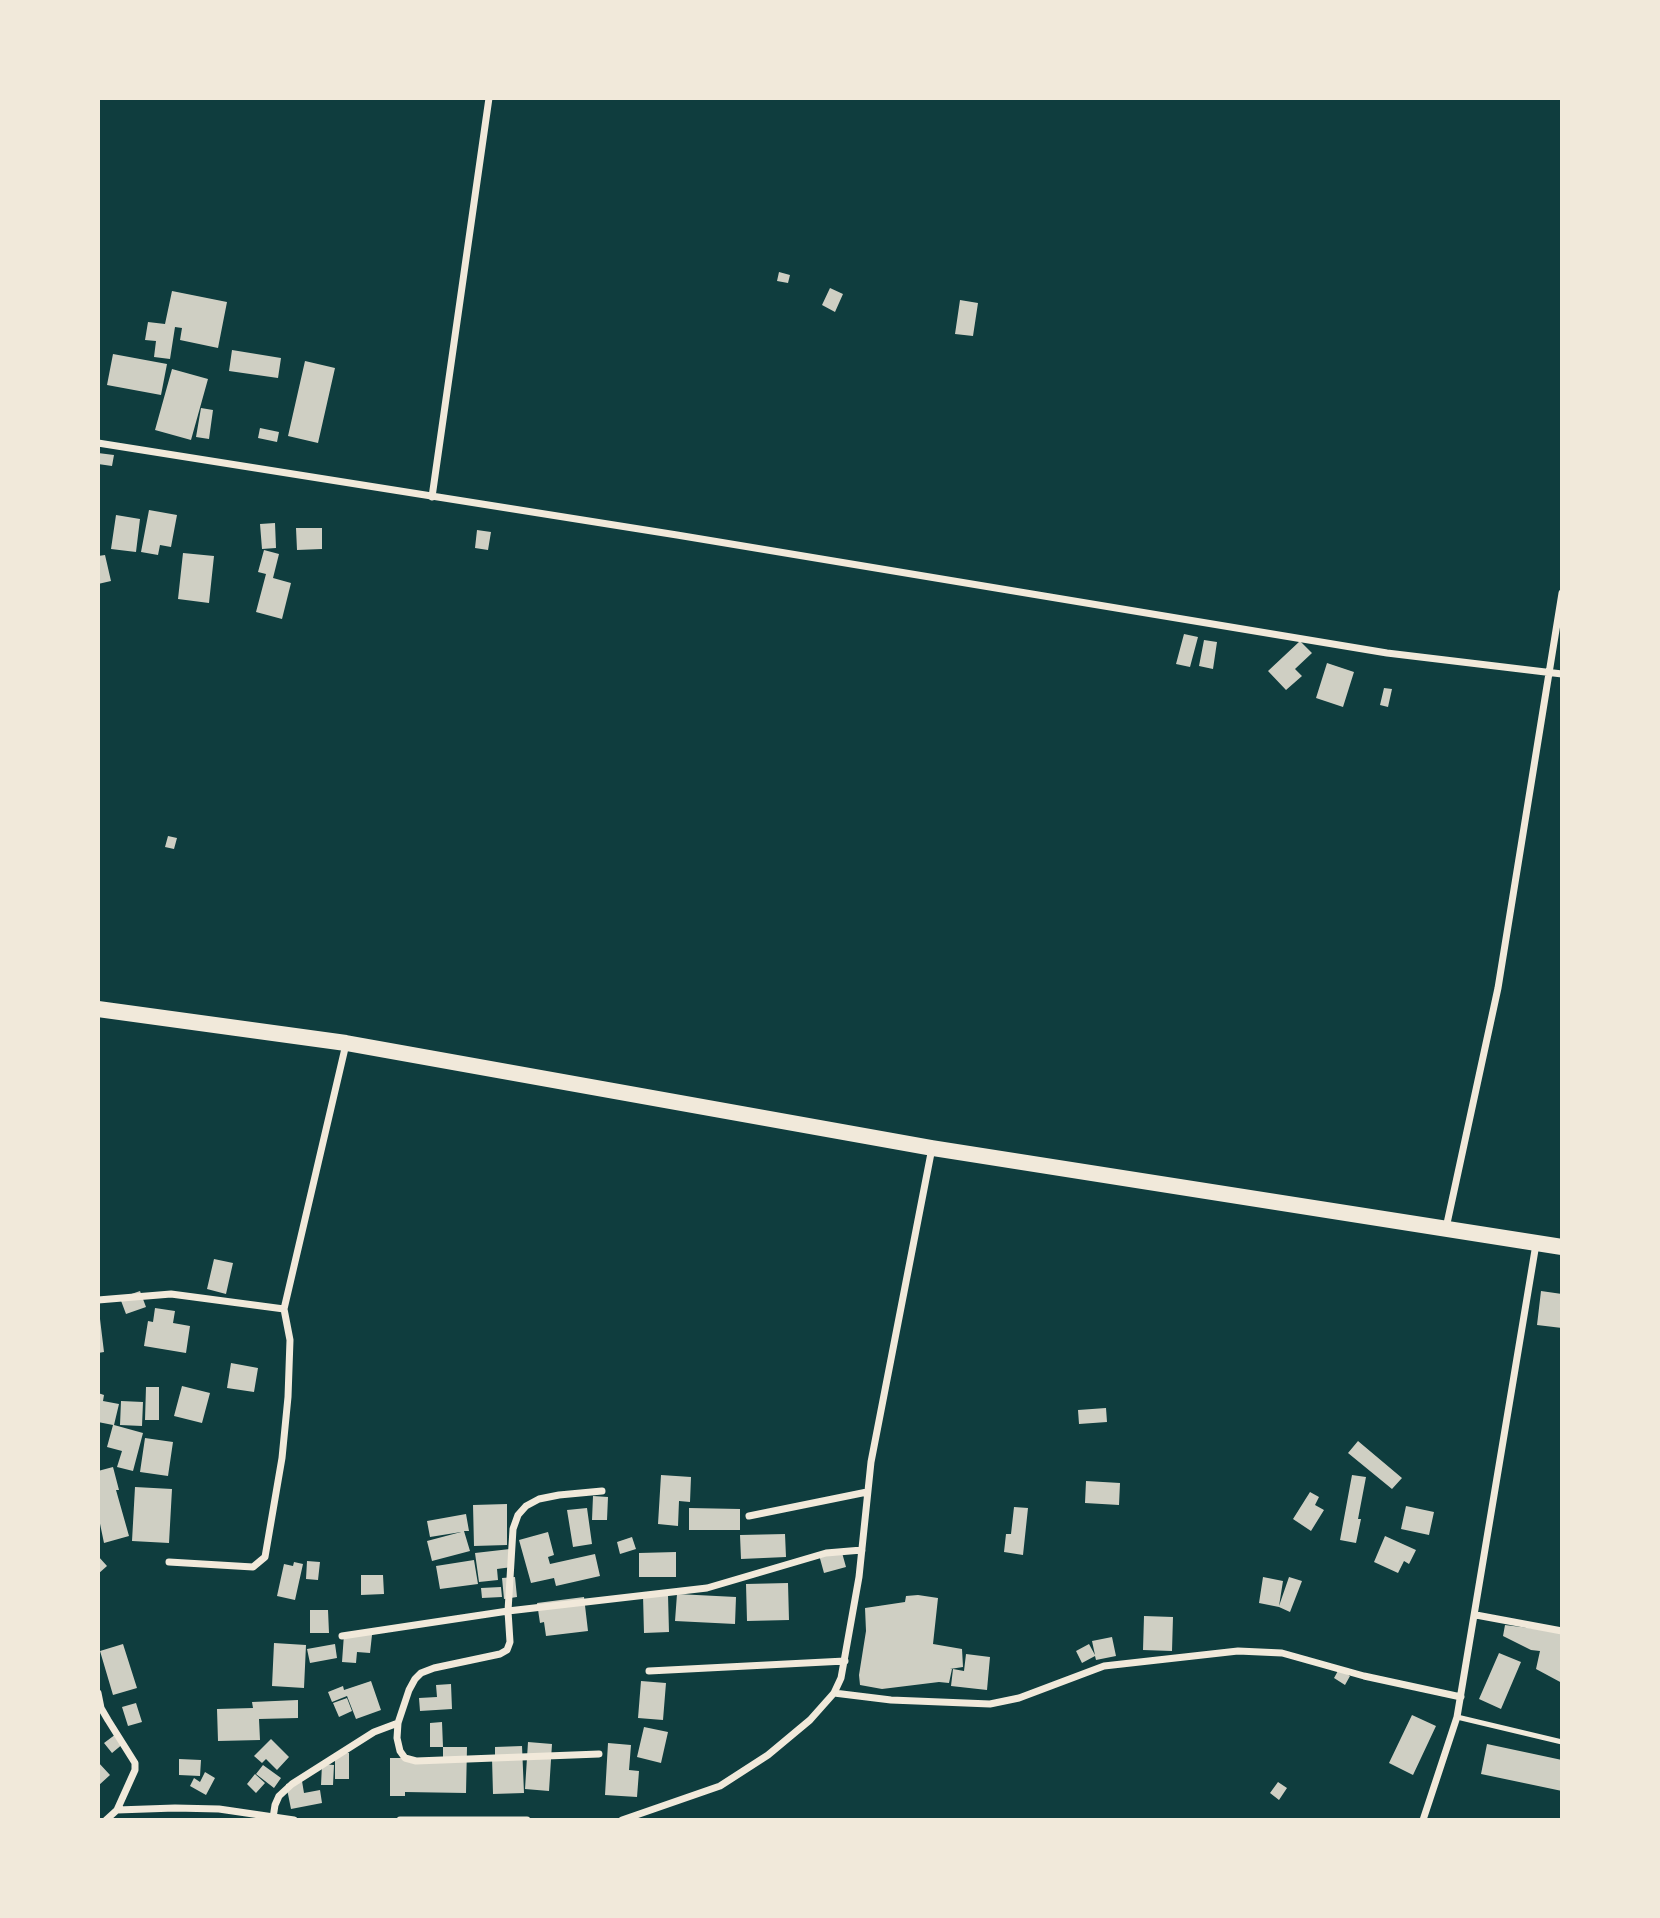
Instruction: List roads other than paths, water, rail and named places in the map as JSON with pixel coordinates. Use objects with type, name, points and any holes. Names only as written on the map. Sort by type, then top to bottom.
[{"type":"main road","points":[[98,1009],[346,1043],[932,1148],[1562,1247]]},
{"type":"street","points":[[432,497],[489,98]]},
{"type":"street","points":[[98,443],[732,544],[1387,653],[1562,674]]},
{"type":"street","points":[[1446,1228],[1498,988],[1562,593]]},
{"type":"street","points":[[169,1562],[253,1567],[265,1557],[282,1458],[288,1397],[290,1340],[284,1309],[346,1043]]},
{"type":"street","points":[[622,1820],[720,1786],[768,1755],[800,1729],[834,1693],[841,1678],[862,1550],[871,1462],[932,1148]]},
{"type":"street","points":[[1423,1820],[1461,1698],[1536,1243]]},
{"type":"street","points":[[98,1300],[171,1294],[284,1309]]},
{"type":"street","points":[[599,1754],[416,1761],[405,1758],[400,1751],[398,1723],[409,1690],[421,1673],[507,1650],[510,1642],[508,1611],[513,1529],[518,1515],[526,1506],[539,1499],[559,1494],[602,1491]]},
{"type":"street","points":[[749,1516],[867,1492]]},
{"type":"street","points":[[342,1636],[508,1611],[707,1588],[826,1553],[862,1550]]},
{"type":"street","points":[[1476,1615],[1562,1631]]},
{"type":"street","points":[[834,1693],[891,1700],[990,1704],[1019,1698],[1104,1666],[1238,1651],[1282,1653],[1364,1676],[1461,1698]]},
{"type":"street","points":[[649,1671],[845,1661]]},
{"type":"street","points":[[98,1693],[107,1720],[135,1763],[135,1770],[117,1810],[106,1820]]},
{"type":"street","points":[[273,1818],[279,1796],[292,1784],[374,1732],[398,1723]]},
{"type":"street","points":[[117,1810],[219,1809],[294,1820]]},
{"type":"street","points":[[400,1820],[527,1820]]},
{"type":"lane","points":[[1457,1717],[1562,1742]]}]
